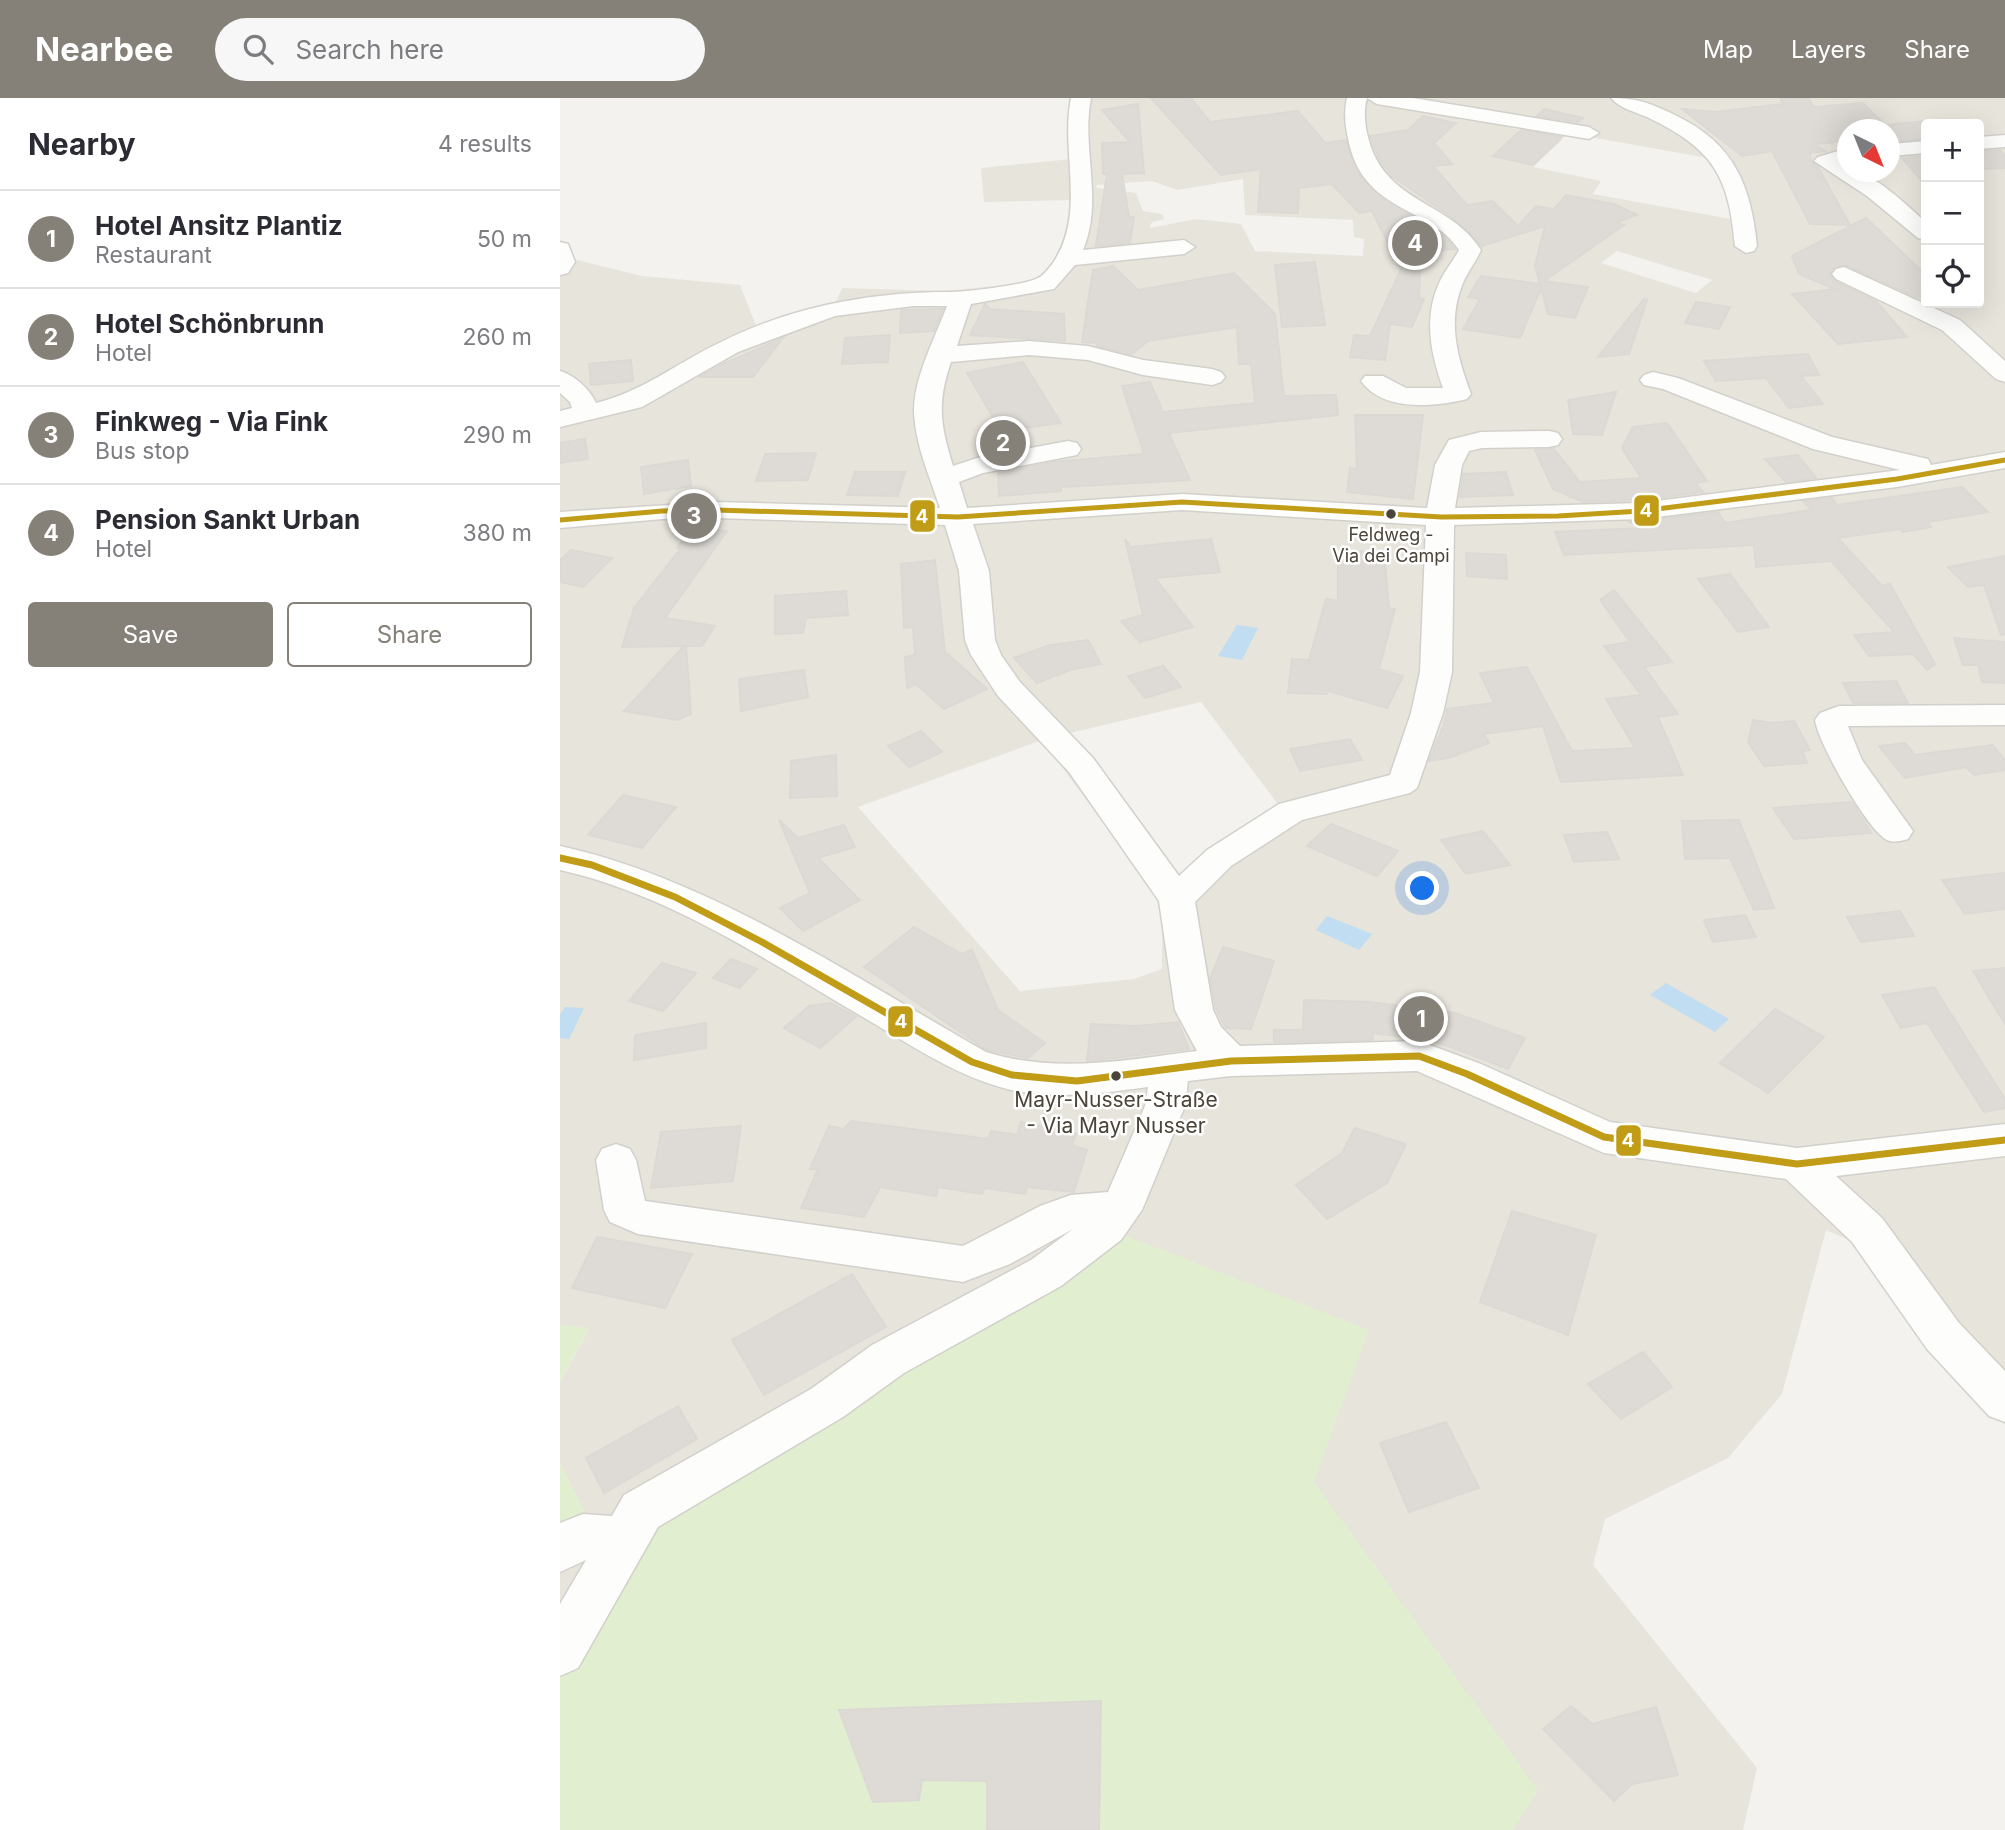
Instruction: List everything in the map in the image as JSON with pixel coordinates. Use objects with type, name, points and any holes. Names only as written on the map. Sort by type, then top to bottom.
[{"type":"street","points":[[560,419],[633,402],[729,347],[831,309],[913,299],[961,299],[1046,284],[1056,276],[1072,250],[1084,205],[1078,113],[1082,98]]},
{"type":"street","points":[[1357,98],[1354,107],[1359,149],[1367,166],[1397,199],[1456,233],[1469,245],[1466,259],[1451,282],[1443,304],[1441,324],[1446,361],[1458,394],[1419,399],[1400,396],[1374,381]]},
{"type":"street","points":[[1377,98],[1589,134]]},
{"type":"street","points":[[1621,98],[1699,139],[1719,155],[1744,217],[1746,246]]},
{"type":"street","points":[[1984,143],[2005,141]]},
{"type":"street","points":[[1900,149],[1921,147]]},
{"type":"street","points":[[1837,157],[1825,161],[1837,168]]},
{"type":"street","points":[[1860,182],[1921,229]]},
{"type":"street","points":[[1066,259],[1184,247]]},
{"type":"street","points":[[560,249],[563,262],[560,268]]},
{"type":"street","points":[[1844,274],[1951,325],[2005,374]]},
{"type":"street","points":[[961,299],[929,389],[927,410],[931,439],[974,570],[980,640],[1009,689],[1081,765],[1177,899],[1194,1010],[1206,1036],[1231,1060]]},
{"type":"street","points":[[941,355],[1040,349],[1088,353],[1143,367],[1212,377]]},
{"type":"street","points":[[560,379],[582,399],[586,413]]},
{"type":"street","points":[[1653,380],[1669,383],[1850,452],[1890,462],[1921,466],[2005,449]]},
{"type":"street","points":[[1177,899],[1219,858],[1291,812],[1398,785],[1405,780],[1436,674],[1441,517],[1449,459],[1458,446],[1482,440],[1549,439]]},
{"type":"street","points":[[945,478],[977,466],[1068,449]]},
{"type":"street","points":[[560,520],[705,510],[958,517],[1182,502],[1441,517],[1642,511],[1898,479],[2005,460]]},
{"type":"street","points":[[1896,831],[1844,755],[1830,729],[1831,720],[1839,716],[2005,715]]},
{"type":"street","points":[[560,858],[592,865],[675,897],[762,942],[972,1062],[1012,1075],[1077,1081],[1231,1060],[1419,1056],[1467,1074],[1604,1137],[1797,1164],[2005,1140]]},
{"type":"street","points":[[560,1651],[641,1511],[827,1403],[888,1359],[1046,1273],[1106,1228],[1121,1210],[1165,1106],[1170,1070]]},
{"type":"street","points":[[617,1160],[625,1210],[638,1217],[963,1264],[984,1259],[1063,1217],[1086,1209],[1121,1210]]},
{"type":"street","points":[[1797,1164],[1867,1230],[1942,1336],[2005,1402]]},
{"type":"street","points":[[560,1549],[583,1536],[625,1539]]},
{"type":"shaded area","points":[[1077,98],[2005,98],[2005,1424],[1984,1405],[1867,1248],[1826,1230],[1782,1394],[1728,1458],[1605,1519],[1593,1565],[1757,1768],[1743,1830],[560,1830],[560,1539],[591,1525],[560,1463],[560,1383],[589,1329],[560,1325],[560,261],[573,259],[642,276],[740,285],[758,331],[834,306],[842,288],[945,291],[1037,282],[1057,263],[1069,236],[1074,200],[984,202],[981,168],[1071,159]],"holes":[[[1517,124],[1719,160],[1740,216],[1731,219],[1593,194],[1601,181],[1533,167],[1563,139],[1512,128]],[[1243,179],[1245,215],[1353,220],[1354,237],[1364,239],[1363,256],[1255,251],[1241,224],[1196,219],[1149,228],[1152,222],[1164,219],[1162,214],[1143,211],[1136,193],[1097,188],[1096,185],[1152,181],[1177,190]],[[1617,251],[1712,280],[1696,293],[1601,263]],[[1201,702],[1280,807],[1176,882],[1066,734]],[[1042,740],[1162,902],[1162,969],[1134,979],[1020,991],[858,807]]]},
{"type":"green space","points":[[1106,1228],[1369,1330],[1314,1482],[1538,1790],[1513,1830],[560,1830],[560,1652],[641,1511]]},
{"type":"green space","points":[[560,1325],[589,1328],[560,1383]]},
{"type":"green space","points":[[560,1463],[592,1526],[560,1539]]},
{"type":"water","points":[[1237,625],[1258,628],[1242,660],[1218,656]]},
{"type":"water","points":[[1327,916],[1372,934],[1359,950],[1316,930]]},
{"type":"water","points":[[1666,983],[1729,1019],[1715,1032],[1650,995]]},
{"type":"water","points":[[565,1007],[584,1008],[569,1039],[560,1038],[560,1015]]},
{"type":"building","points":[[1151,98],[1191,98],[1210,122],[1298,111],[1325,143],[1346,140],[1356,170],[1369,187],[1446,238],[1455,249],[1421,252],[1419,298],[1424,299],[1412,327],[1390,324],[1385,360],[1350,357],[1354,335],[1370,336],[1401,269],[1372,211],[1359,213],[1332,184],[1299,188],[1298,213],[1258,212],[1261,169],[1221,175]]},
{"type":"building","points":[[1780,98],[1809,98],[1813,107],[1863,103],[1879,119],[1837,119],[1837,142],[1814,144],[1825,151],[1810,153],[1811,161],[1818,167],[1850,225],[1810,224],[1772,151],[1742,156],[1682,109],[1716,112],[1783,104]]},
{"type":"building","points":[[1138,104],[1144,173],[1122,174],[1129,217],[1134,217],[1130,243],[1096,246],[1107,174],[1103,174],[1102,143],[1130,142],[1102,110]]},
{"type":"building","points":[[1544,109],[1583,118],[1578,122],[1537,116]]},
{"type":"building","points":[[1423,116],[1456,123],[1434,143],[1452,164],[1433,166],[1467,205],[1493,201],[1518,226],[1536,206],[1554,209],[1566,195],[1614,204],[1637,215],[1616,223],[1624,225],[1544,281],[1588,287],[1575,318],[1548,314],[1541,288],[1520,338],[1463,329],[1480,299],[1468,297],[1481,276],[1540,284],[1535,265],[1545,226],[1482,246],[1454,219],[1392,176],[1380,160],[1370,136],[1408,130]]},
{"type":"building","points":[[1921,121],[1921,139],[1900,141],[1900,124]]},
{"type":"building","points":[[1521,130],[1562,137],[1533,165],[1493,156]]},
{"type":"building","points":[[2000,150],[2005,156],[2005,168],[1984,169],[1984,151]]},
{"type":"building","points":[[1921,156],[1921,180],[1902,158]]},
{"type":"building","points":[[1866,218],[1921,270],[1921,298],[1845,265],[1835,266],[1829,274],[1834,281],[1876,301],[1907,337],[1838,344],[1792,294],[1835,289],[1799,274],[1792,256]]},
{"type":"building","points":[[1315,262],[1325,325],[1282,327],[1275,265]]},
{"type":"building","points":[[1113,266],[1138,290],[1234,273],[1275,314],[1284,396],[1336,395],[1338,415],[1169,433],[1190,480],[1061,487],[1061,491],[999,496],[998,473],[1054,462],[1144,454],[1122,386],[1150,382],[1163,412],[1255,403],[1251,364],[1239,364],[1237,327],[1148,341],[1132,354],[1097,346],[1097,343],[1082,342],[1086,315],[1089,316],[1086,313],[1093,270]]},
{"type":"building","points":[[1644,299],[1647,300],[1629,354],[1598,357]]},
{"type":"building","points":[[1696,302],[1730,307],[1719,329],[1685,323]]},
{"type":"building","points":[[985,304],[990,309],[1064,314],[1065,341],[970,335]]},
{"type":"building","points":[[943,309],[934,331],[900,333],[901,310]]},
{"type":"building","points":[[890,335],[888,362],[842,364],[845,338]]},
{"type":"building","points":[[783,338],[753,377],[699,377],[723,364]]},
{"type":"building","points":[[1808,354],[1819,375],[1801,376],[1823,404],[1789,408],[1766,378],[1716,381],[1704,361]]},
{"type":"building","points":[[631,360],[633,381],[591,385],[589,364]]},
{"type":"building","points":[[1023,362],[1061,423],[1001,431],[967,373]]},
{"type":"building","points":[[1616,392],[1602,435],[1573,434],[1568,400]]},
{"type":"building","points":[[1355,415],[1423,415],[1413,499],[1347,492],[1350,468],[1357,469]]},
{"type":"building","points":[[1667,423],[1707,481],[1695,483],[1703,492],[1641,500],[1583,502],[1553,489],[1535,450],[1554,449],[1580,482],[1641,478],[1622,448],[1633,427]]},
{"type":"building","points":[[585,439],[588,459],[560,463],[560,443]]},
{"type":"building","points":[[816,453],[808,480],[756,481],[765,454]]},
{"type":"building","points":[[1798,455],[1816,478],[1786,482],[1765,459]]},
{"type":"building","points":[[688,460],[691,486],[644,494],[641,467]]},
{"type":"building","points":[[855,472],[905,472],[898,496],[847,495]]},
{"type":"building","points":[[1506,472],[1513,495],[1460,497],[1463,474]]},
{"type":"building","points":[[1962,487],[1988,512],[1928,522],[1931,527],[1903,532],[1900,529],[1838,538],[1882,586],[1890,584],[1935,664],[1927,670],[1913,654],[1869,656],[1854,635],[1894,632],[1831,561],[1756,567],[1754,545],[1564,555],[1555,532],[1644,528],[1630,522],[1718,512],[1725,523],[1812,510],[1803,501],[1832,498],[1837,505]]},
{"type":"building","points":[[692,528],[727,531],[665,618],[715,626],[702,646],[686,646],[691,714],[678,720],[624,711],[684,646],[622,647],[634,608],[681,548],[677,548]]},
{"type":"building","points":[[1125,539],[1131,547],[1211,539],[1220,572],[1155,578],[1193,627],[1140,642],[1121,621],[1143,615]]},
{"type":"building","points":[[571,550],[612,558],[583,587],[560,582],[560,560]]},
{"type":"building","points":[[1338,551],[1384,552],[1389,608],[1395,609],[1379,669],[1403,676],[1387,708],[1325,690],[1327,694],[1288,693],[1292,659],[1309,660],[1326,599],[1338,601]]},
{"type":"building","points":[[1466,553],[1506,555],[1507,579],[1467,576]]},
{"type":"building","points":[[2005,556],[2005,634],[2001,635],[1984,585],[1968,587],[1948,567]]},
{"type":"building","points":[[935,560],[945,652],[987,689],[944,709],[916,684],[907,688],[905,657],[915,655],[913,627],[904,628],[901,564]]},
{"type":"building","points":[[1730,574],[1769,627],[1738,632],[1698,579]]},
{"type":"building","points":[[1614,590],[1672,662],[1644,667],[1678,714],[1658,717],[1683,775],[1561,782],[1543,726],[1484,734],[1489,743],[1448,758],[1429,761],[1447,709],[1494,703],[1480,673],[1527,667],[1572,751],[1635,748],[1606,699],[1641,695],[1604,646],[1630,642],[1600,600]]},
{"type":"building","points":[[846,591],[848,615],[806,618],[803,633],[775,634],[775,596]]},
{"type":"building","points":[[1954,638],[2005,642],[2005,683],[1982,682],[1978,665],[1963,665]]},
{"type":"building","points":[[1088,640],[1101,664],[1070,670],[1037,683],[1014,658],[1050,645]]},
{"type":"building","points":[[1163,666],[1181,687],[1145,698],[1128,676]]},
{"type":"building","points":[[804,670],[808,697],[741,711],[739,679]]},
{"type":"building","points":[[1896,681],[1908,703],[1853,703],[1843,683]]},
{"type":"building","points":[[1753,720],[1773,723],[1794,721],[1810,750],[1802,751],[1807,763],[1764,766],[1748,742]]},
{"type":"building","points":[[921,731],[942,752],[909,767],[888,746]]},
{"type":"building","points":[[1350,739],[1362,760],[1300,771],[1290,749]]},
{"type":"building","points":[[1905,743],[1915,755],[1993,745],[2005,760],[2005,770],[1974,775],[1966,767],[1905,778],[1879,746]]},
{"type":"building","points":[[836,755],[837,796],[790,798],[791,761]]},
{"type":"building","points":[[623,795],[676,807],[642,848],[588,835]]},
{"type":"building","points":[[1852,802],[1871,833],[1794,839],[1773,808]]},
{"type":"building","points":[[779,820],[798,838],[844,825],[855,847],[818,858],[860,900],[803,931],[780,908],[810,893]]},
{"type":"building","points":[[1739,820],[1774,908],[1754,910],[1730,858],[1685,859],[1682,821]]},
{"type":"building","points":[[1331,824],[1398,851],[1377,876],[1307,846]]},
{"type":"building","points":[[1483,831],[1510,865],[1466,874],[1441,840]]},
{"type":"building","points":[[1607,832],[1619,859],[1574,862],[1564,835]]},
{"type":"building","points":[[2005,873],[2005,909],[1965,914],[1942,880]]},
{"type":"building","points":[[1900,911],[1914,936],[1861,942],[1847,917]]},
{"type":"building","points":[[1745,915],[1756,937],[1713,942],[1704,920]]},
{"type":"building","points":[[914,927],[962,954],[972,950],[998,1010],[1045,1043],[1028,1058],[987,1050],[864,967]]},
{"type":"building","points":[[1223,947],[1274,961],[1251,1029],[1226,1028],[1216,1009],[1210,979]]},
{"type":"building","points":[[731,959],[757,969],[739,988],[713,978]]},
{"type":"building","points":[[662,963],[696,973],[663,1011],[629,1001]]},
{"type":"building","points":[[2005,968],[2005,1024],[1973,971]]},
{"type":"building","points":[[1934,987],[2005,1099],[2005,1108],[1984,1112],[1927,1023],[1901,1028],[1882,995]]},
{"type":"building","points":[[1304,1000],[1370,1002],[1455,1013],[1525,1038],[1508,1069],[1448,1046],[1420,1039],[1372,1033],[1373,1040],[1274,1042],[1274,1030],[1303,1030]]},
{"type":"building","points":[[831,1003],[856,1017],[820,1048],[784,1028],[809,1006]]},
{"type":"building","points":[[1775,1009],[1824,1037],[1768,1093],[1720,1063]]},
{"type":"building","points":[[1178,1022],[1189,1049],[1087,1061],[1091,1024],[1136,1026]]},
{"type":"building","points":[[706,1023],[706,1048],[634,1060],[635,1035]]},
{"type":"building","points":[[851,1121],[988,1139],[991,1131],[1017,1135],[1021,1122],[1076,1133],[1072,1145],[1087,1150],[1074,1192],[1027,1187],[1025,1194],[985,1188],[982,1194],[938,1187],[936,1196],[880,1187],[864,1217],[801,1208],[818,1169],[810,1169],[829,1126],[844,1129]]},
{"type":"building","points":[[741,1126],[733,1181],[651,1188],[661,1132]]},
{"type":"building","points":[[1355,1128],[1406,1144],[1387,1183],[1327,1219],[1296,1185],[1342,1153]]},
{"type":"building","points":[[1512,1211],[1596,1235],[1568,1335],[1480,1302]]},
{"type":"building","points":[[597,1237],[692,1254],[665,1308],[572,1288]]},
{"type":"building","points":[[852,1274],[886,1327],[764,1395],[732,1340]]},
{"type":"building","points":[[1643,1352],[1672,1387],[1621,1419],[1588,1384]]},
{"type":"building","points":[[678,1406],[697,1439],[604,1493],[586,1458]]},
{"type":"building","points":[[1446,1422],[1479,1488],[1409,1512],[1380,1443]]},
{"type":"building","points":[[1101,1701],[1099,1830],[987,1830],[987,1781],[922,1780],[919,1800],[873,1802],[839,1710]]},
{"type":"building","points":[[1571,1706],[1592,1724],[1656,1707],[1678,1775],[1632,1784],[1614,1801],[1543,1729]]},
{"type":"transit line","name":"4","points":[[560,520],[662,511],[716,510],[958,517],[1182,502],[1441,517],[1558,516],[1641,511],[1897,479],[2005,460]]},
{"type":"transit line","name":"4","points":[[560,858],[592,865],[675,897],[762,942],[972,1062],[1012,1075],[1077,1081],[1231,1061],[1419,1056],[1467,1074],[1604,1137],[1797,1164],[2005,1140]]},
{"type":"place","name":"Pension Sankt Urban","points":[[1415,243]]},
{"type":"place","name":"Hotel Schönbrunn","points":[[1003,443]]},
{"type":"place","name":"Feldweg - Via dei Campi","points":[[1391,514]]},
{"type":"place","name":"Finkweg - Via Fink","points":[[694,516]]},
{"type":"place","name":"Hotel Ansitz Plantiz","points":[[1421,1019]]},
{"type":"place","name":"Mayr-Nusser-Straße - Via Mayr Nusser","points":[[1116,1076]]}]
